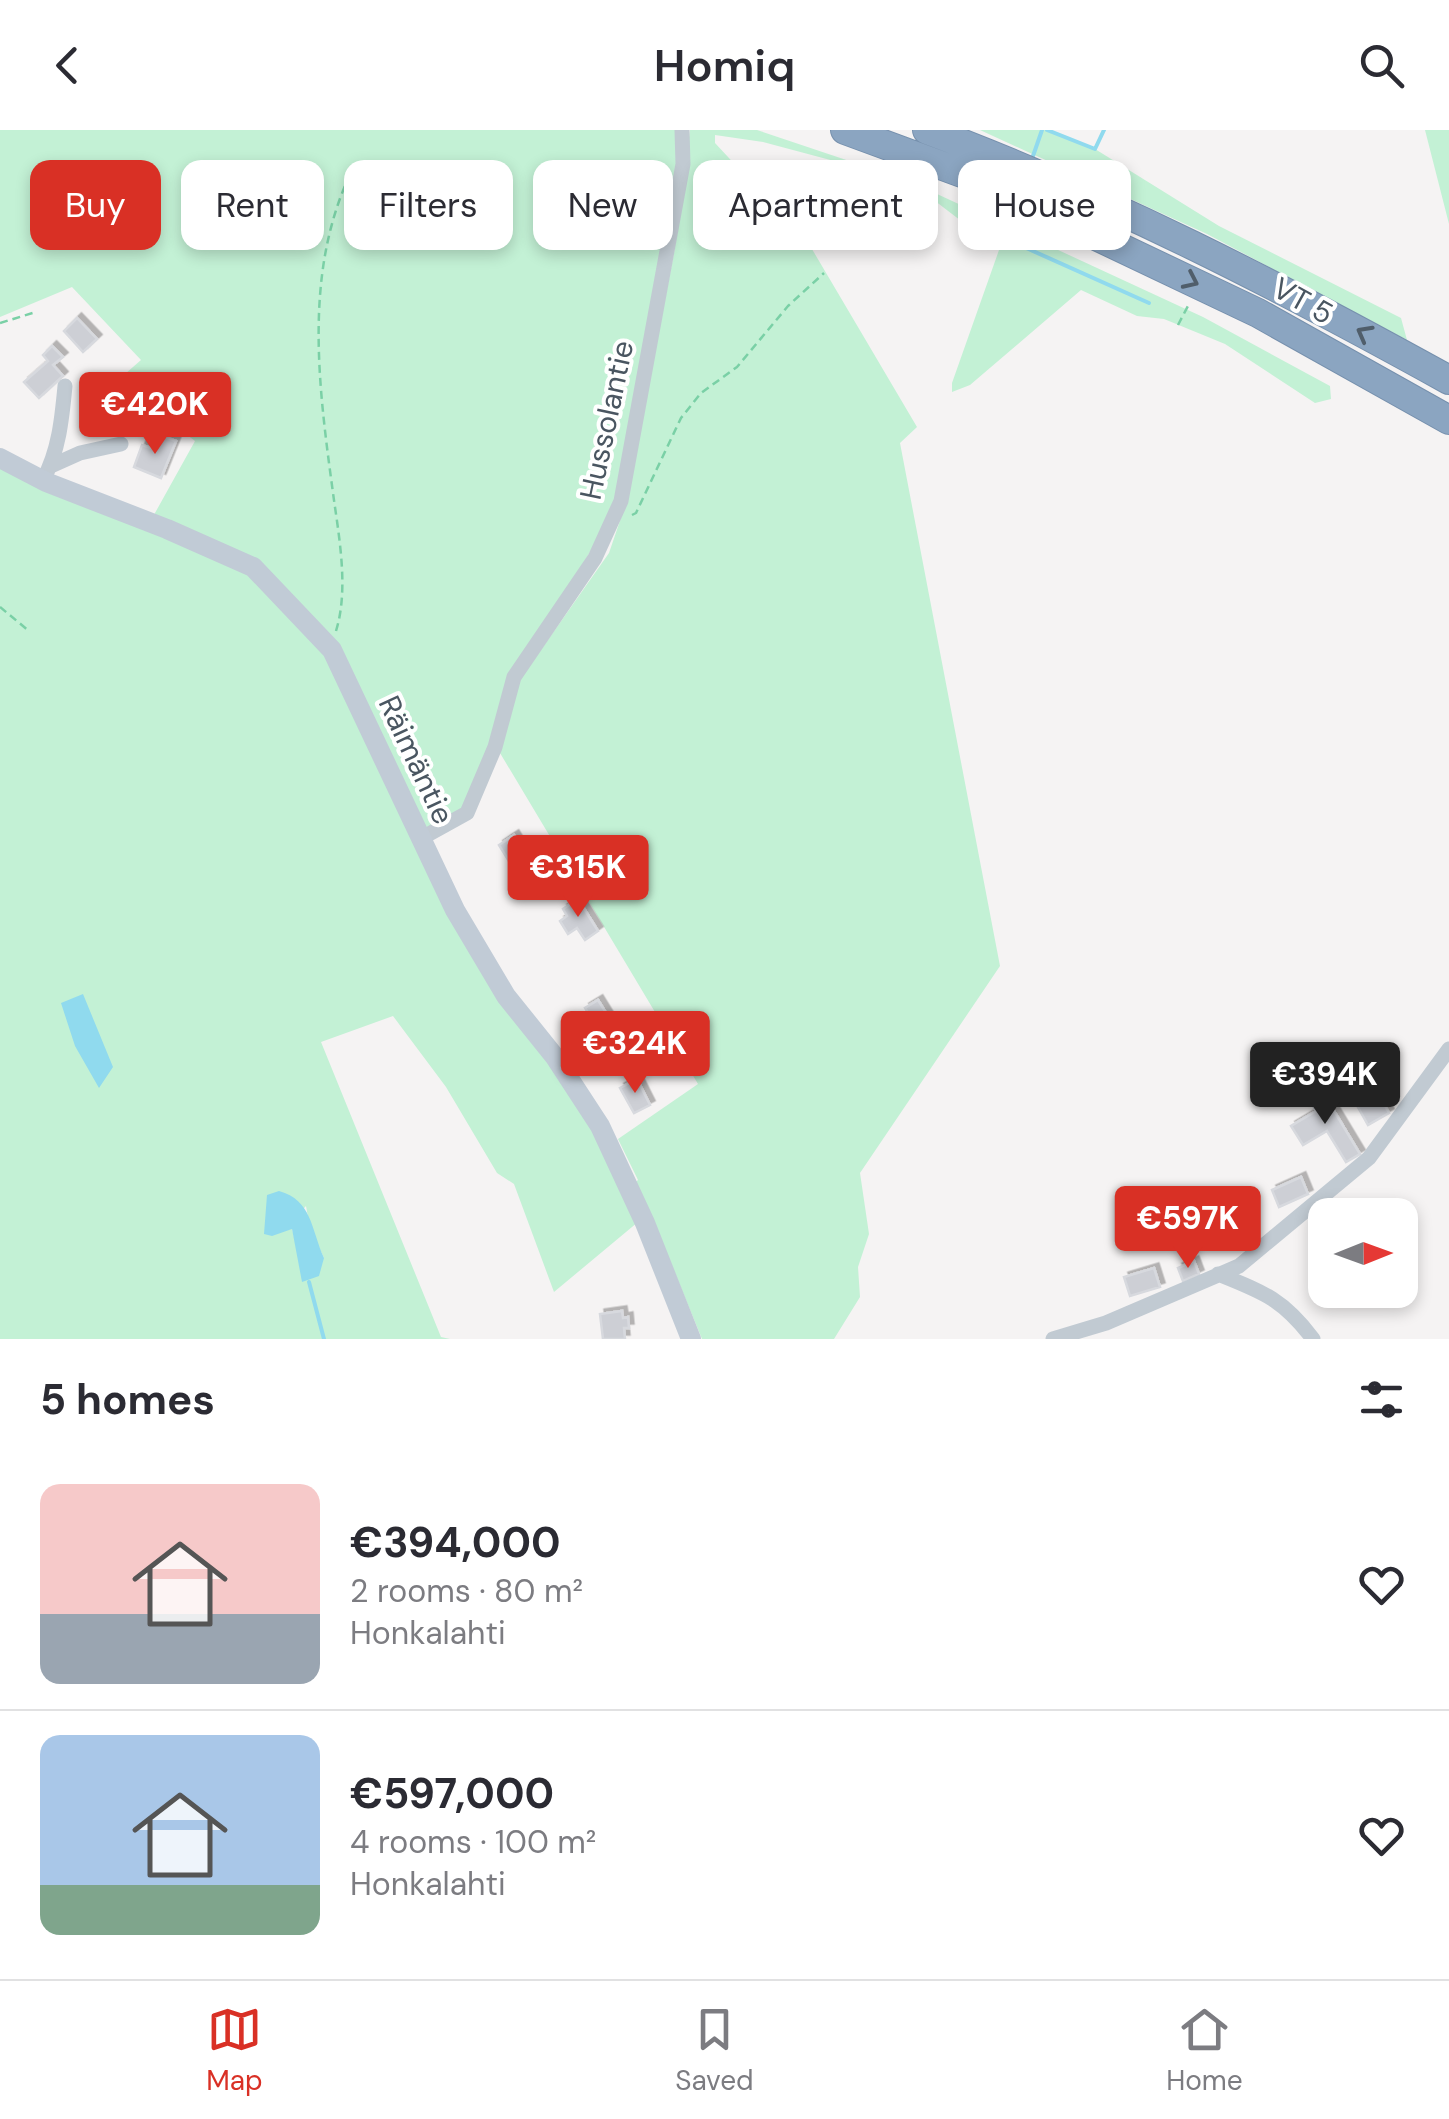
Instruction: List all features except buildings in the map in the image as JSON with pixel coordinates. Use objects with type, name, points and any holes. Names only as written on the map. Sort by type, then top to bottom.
[{"type":"highway","name":"VT 5","points":[[845,130],[970,176],[1240,304],[1449,420]]},
{"type":"highway","name":"VT 5","points":[[927,130],[1012,162],[1148,222],[1274,283],[1449,380]]},
{"type":"street","name":"Hussolantie","points":[[420,839],[468,813],[496,747],[514,676],[595,558],[621,502],[683,164],[682,130]]},
{"type":"street","points":[[47,472],[62,425],[66,386]]},
{"type":"street","points":[[47,472],[80,453],[121,444]]},
{"type":"street","name":"Räimäntie","points":[[0,458],[47,472],[252,567],[332,650],[456,910],[506,996],[555,1057],[600,1126],[692,1339]]},
{"type":"street","points":[[1052,1339],[1106,1323],[1239,1266],[1370,1158],[1449,1049]]},
{"type":"street","points":[[1218,1274],[1255,1288],[1292,1311],[1313,1339]]},
{"type":"path","points":[[326,644],[334,636],[340,616],[341,590],[317,331],[318,296],[332,215],[344,186]]},
{"type":"path","points":[[609,528],[636,513],[680,418],[701,393],[736,367],[788,306],[824,273]]},
{"type":"path","points":[[1178,325],[1194,297]]},
{"type":"path","points":[[0,323],[36,312]]},
{"type":"path","points":[[0,608],[29,630]]},
{"type":"green space","points":[[0,130],[682,130],[673,185],[673,160],[533,160],[533,250],[662,250],[621,501],[514,677],[467,813],[420,840],[629,1188],[638,1180],[618,1139],[698,1084],[500,753],[519,681],[609,553],[626,503],[674,253],[690,130],[757,130],[846,160],[715,135],[715,143],[731,160],[693,160],[693,250],[813,250],[917,427],[900,443],[1000,966],[860,1173],[869,1234],[858,1267],[860,1297],[834,1339],[702,1339],[650,1212],[554,1292],[514,1184],[497,1173],[446,1087],[393,1016],[321,1042],[441,1337],[450,1339],[0,1339],[0,458],[150,522],[195,441],[117,381],[141,360],[72,287],[0,317]],"holes":[[[306,1206],[310,1228],[324,1258],[297,1249],[292,1229],[284,1230]]]},
{"type":"green space","points":[[980,130],[1047,130],[1113,160],[1045,160]]},
{"type":"green space","points":[[1425,130],[1449,130],[1449,224]]},
{"type":"green space","points":[[1131,171],[1219,226],[1401,318],[1407,340],[1207,234],[1131,199]]},
{"type":"green space","points":[[938,194],[958,204],[958,219],[938,203]]},
{"type":"green space","points":[[999,250],[1058,250],[1203,317],[1330,386],[1331,399],[1315,403],[1225,344],[1164,319],[1137,316],[1081,290],[970,385],[952,392]]},
{"type":"water","points":[[83,994],[113,1067],[99,1088],[75,1046],[61,1003]]},
{"type":"water","points":[[279,1191],[298,1201],[309,1217],[324,1258],[319,1276],[302,1282],[292,1229],[272,1236],[264,1234],[267,1195]]},
{"type":"waterway","points":[[1033,156],[1042,130]]},
{"type":"waterway","points":[[1047,130],[1095,149],[1104,130]]},
{"type":"waterway","points":[[1031,250],[1149,303]]},
{"type":"waterway","points":[[309,1282],[324,1339]]}]
